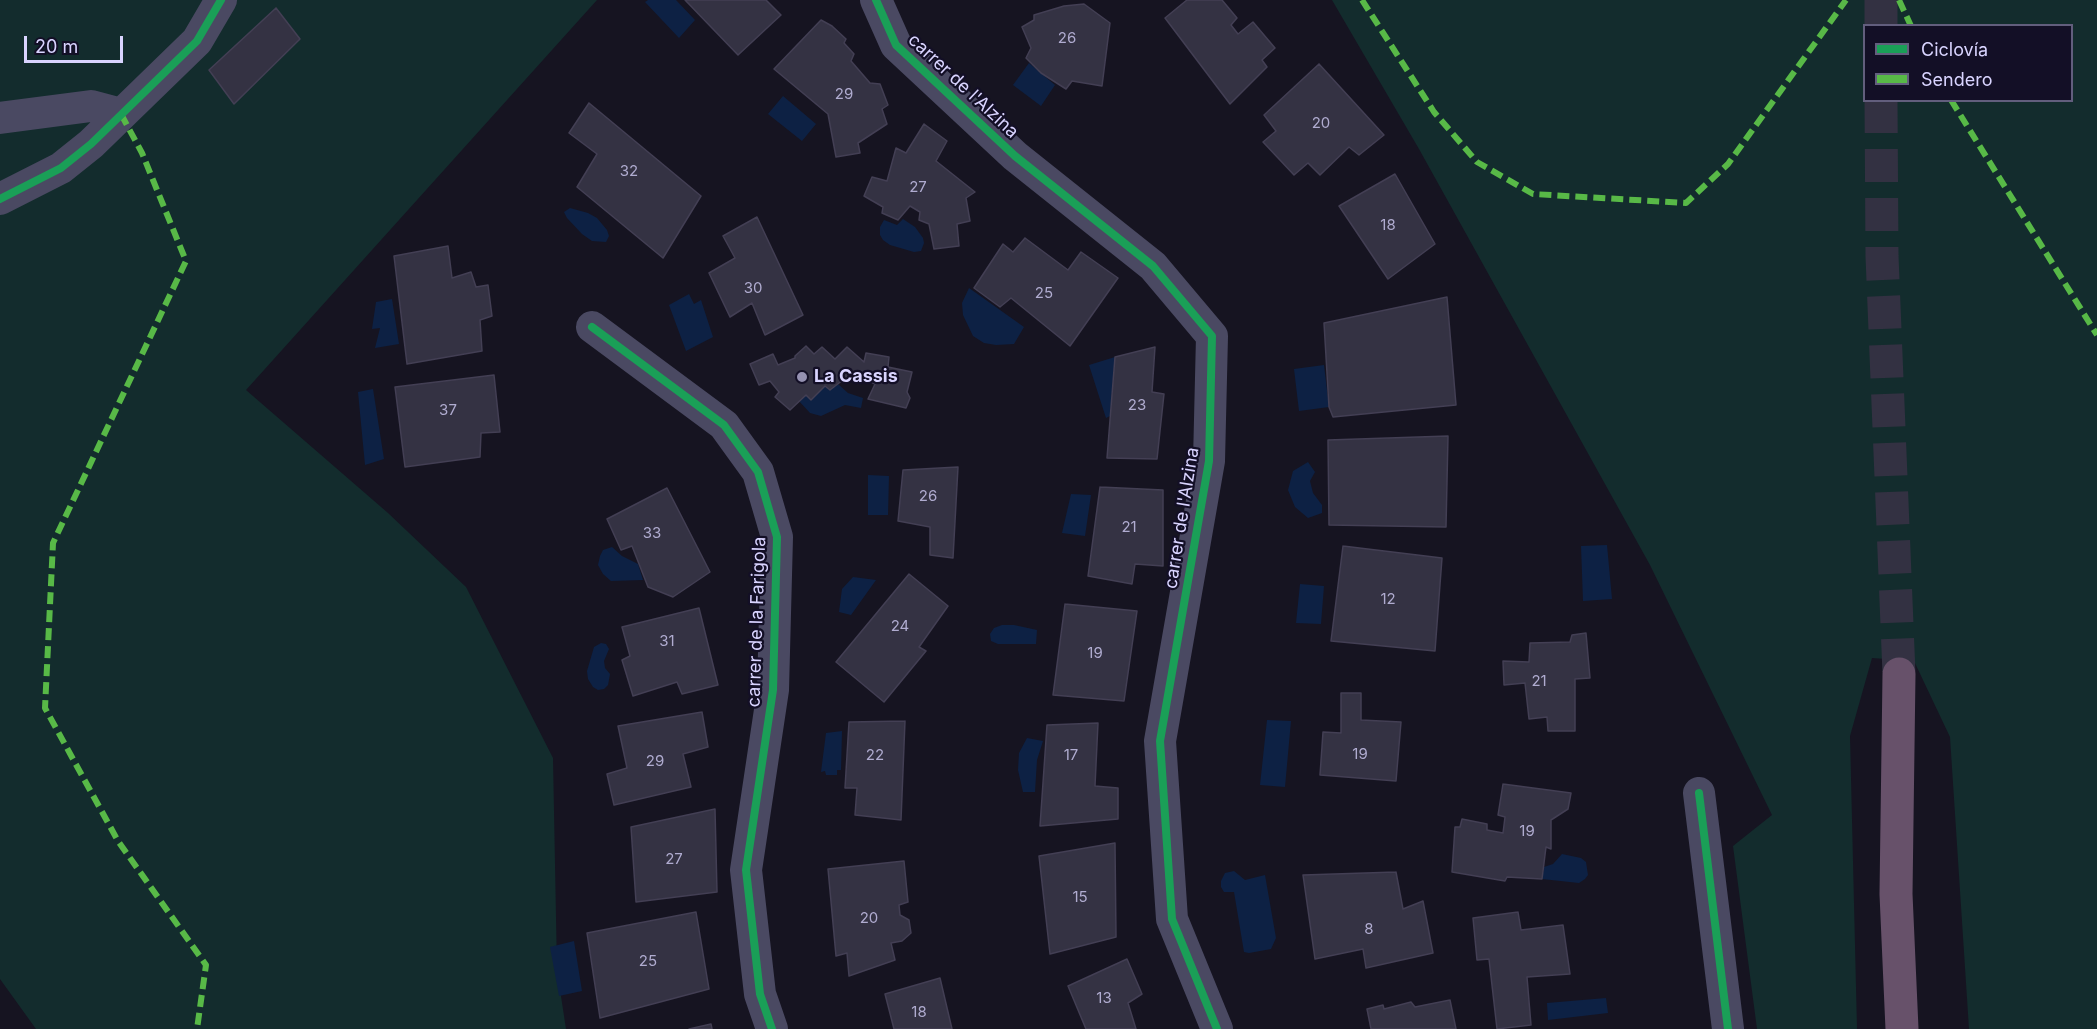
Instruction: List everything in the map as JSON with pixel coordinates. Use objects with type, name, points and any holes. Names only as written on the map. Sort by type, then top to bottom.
[{"type":"highway","points":[[1899,674],[1896,894],[1902,1029]]},
{"type":"street","points":[[0,199],[61,168],[91,144],[197,41],[221,0]]},
{"type":"street","name":"carrer de l'Alzina","points":[[876,0],[896,45],[1015,156],[1153,266],[1212,336],[1209,461],[1160,741],[1172,920],[1217,1029]]},
{"type":"street","points":[[0,118],[91,106],[121,114]]},
{"type":"street","name":"carrer de la Farigola","points":[[592,327],[724,425],[758,472],[777,537],[773,690],[746,870],[760,994],[772,1029]]},
{"type":"street","points":[[1699,793],[1728,1029]]},
{"type":"green space","points":[[0,0],[597,0],[246,390],[388,513],[466,587],[553,758],[557,970],[566,1029],[36,1029],[0,979]]},
{"type":"green space","points":[[1332,0],[2097,0],[2097,1029],[1969,1029],[1950,737],[1914,661],[1872,658],[1850,736],[1857,1029],[1757,1029],[1733,846],[1772,815],[1650,565],[1419,149]]},
{"type":"water","points":[[648,0],[676,0],[695,20],[679,38],[645,2]]},
{"type":"water","points":[[1029,63],[1055,85],[1041,106],[1013,85]]},
{"type":"water","points":[[783,96],[816,124],[802,141],[768,114]]},
{"type":"water","points":[[570,208],[597,218],[607,230],[609,236],[606,242],[592,241],[582,234],[564,212]]},
{"type":"water","points":[[903,219],[915,227],[923,238],[921,251],[914,252],[890,245],[880,235],[880,227],[884,220],[897,225]]},
{"type":"water","points":[[969,288],[1024,327],[1014,344],[984,343],[973,336],[963,315],[962,303]]},
{"type":"water","points":[[689,294],[694,304],[701,300],[713,337],[686,351],[669,305]]},
{"type":"water","points":[[392,299],[399,344],[375,348],[380,328],[372,329],[376,302]]},
{"type":"water","points":[[1115,357],[1110,416],[1106,418],[1089,365]]},
{"type":"water","points":[[1324,365],[1329,407],[1299,411],[1294,369]]},
{"type":"water","points":[[838,384],[848,393],[863,398],[861,408],[845,405],[821,416],[810,413],[799,401],[806,395],[811,399],[825,386],[830,390]]},
{"type":"water","points":[[373,389],[384,459],[365,465],[358,392]]},
{"type":"water","points":[[1308,462],[1315,472],[1310,481],[1313,493],[1322,505],[1322,513],[1308,518],[1295,507],[1288,490],[1293,471]]},
{"type":"water","points":[[868,475],[889,476],[888,515],[868,515]]},
{"type":"water","points":[[1071,494],[1091,495],[1085,536],[1062,533]]},
{"type":"water","points":[[1607,545],[1612,599],[1583,601],[1581,546]]},
{"type":"water","points":[[612,547],[622,556],[638,564],[643,580],[611,581],[603,574],[598,565],[600,556],[603,550]]},
{"type":"water","points":[[853,577],[876,580],[851,615],[839,612],[842,589]]},
{"type":"water","points":[[1300,584],[1324,586],[1321,624],[1296,623]]},
{"type":"water","points":[[1002,625],[1037,630],[1036,644],[998,644],[991,641],[990,634],[994,628]]},
{"type":"water","points":[[601,643],[606,644],[609,649],[604,661],[605,668],[610,674],[608,685],[598,690],[588,679],[587,671],[594,647]]},
{"type":"water","points":[[1267,720],[1291,721],[1285,787],[1260,785]]},
{"type":"water","points":[[842,731],[841,770],[837,770],[837,775],[826,775],[825,771],[821,772],[826,733]]},
{"type":"water","points":[[1027,738],[1043,741],[1037,760],[1035,792],[1023,792],[1018,770],[1019,753]]},
{"type":"water","points":[[1562,854],[1581,858],[1586,862],[1588,875],[1585,879],[1579,883],[1542,879],[1544,867],[1553,864]]},
{"type":"water","points":[[1234,871],[1245,880],[1265,875],[1276,938],[1271,949],[1244,952],[1234,892],[1224,892],[1221,887],[1225,873]]},
{"type":"water","points":[[574,941],[582,991],[559,996],[550,947]]},
{"type":"water","points":[[1606,998],[1608,1013],[1548,1020],[1547,1003]]},
{"type":"building","points":[[685,0],[766,0],[781,15],[738,55]]},
{"type":"building","points":[[1187,0],[1222,0],[1237,18],[1231,25],[1238,34],[1253,22],[1275,48],[1262,60],[1267,67],[1230,104],[1165,18]]},
{"type":"building","points":[[1084,4],[1110,23],[1102,86],[1072,81],[1066,89],[1041,73],[1026,58],[1031,48],[1022,27],[1034,20],[1034,15],[1064,6]]},
{"type":"building","points":[[276,8],[300,39],[234,104],[209,70]]},
{"type":"building","points":[[821,20],[832,26],[846,39],[844,43],[854,54],[851,61],[870,83],[880,84],[888,105],[882,109],[887,124],[858,143],[860,153],[836,157],[828,114],[774,69]]},
{"type":"building","points":[[1319,64],[1384,135],[1359,155],[1349,147],[1320,175],[1308,163],[1294,175],[1263,142],[1276,131],[1264,115]]},
{"type":"building","points":[[589,103],[701,196],[663,258],[577,187],[597,154],[569,133]]},
{"type":"building","points":[[924,124],[947,141],[936,161],[975,192],[966,198],[970,221],[957,224],[959,246],[934,249],[929,224],[919,220],[920,212],[910,206],[898,220],[882,213],[883,207],[864,196],[872,177],[887,181],[896,148],[906,153]]},
{"type":"building","points":[[1395,174],[1435,244],[1388,279],[1339,206]]},
{"type":"building","points":[[757,217],[803,315],[765,335],[752,303],[730,317],[709,273],[735,258],[723,236]]},
{"type":"building","points":[[1025,238],[1068,270],[1081,252],[1118,278],[1070,346],[1011,298],[1000,307],[974,288],[1003,244],[1013,252]]},
{"type":"building","points":[[448,246],[452,278],[471,272],[476,287],[488,285],[492,316],[480,320],[482,351],[407,364],[394,256]]},
{"type":"building","points":[[1447,297],[1456,405],[1333,417],[1329,407],[1324,323]]},
{"type":"building","name":"La Cassis","points":[[806,346],[814,354],[822,347],[835,359],[847,347],[864,362],[866,353],[889,357],[888,367],[912,372],[907,392],[910,398],[906,408],[868,399],[875,384],[852,373],[830,390],[825,386],[811,400],[806,395],[790,410],[775,397],[779,392],[770,381],[759,385],[750,364],[773,354],[778,365],[795,358]]},
{"type":"building","points":[[1155,347],[1152,392],[1164,394],[1157,459],[1107,458],[1115,357]]},
{"type":"building","points":[[494,375],[500,432],[481,433],[480,457],[405,467],[395,387]]},
{"type":"building","points":[[1448,436],[1446,527],[1329,525],[1328,440]]},
{"type":"building","points":[[958,467],[953,558],[930,555],[930,527],[898,521],[903,470]]},
{"type":"building","points":[[1100,487],[1163,490],[1163,566],[1135,564],[1132,584],[1088,576]]},
{"type":"building","points":[[667,488],[710,572],[673,597],[648,587],[632,546],[621,550],[607,519]]},
{"type":"building","points":[[1343,546],[1442,558],[1435,651],[1331,641]]},
{"type":"building","points":[[909,574],[948,606],[919,647],[926,651],[884,702],[836,662]]},
{"type":"building","points":[[1065,604],[1137,611],[1124,701],[1053,695]]},
{"type":"building","points":[[699,608],[718,685],[682,694],[677,682],[633,696],[622,660],[630,656],[622,627]]},
{"type":"building","points":[[1586,633],[1590,678],[1575,679],[1575,731],[1548,731],[1547,717],[1529,719],[1525,683],[1504,685],[1503,661],[1529,662],[1530,643],[1570,642],[1572,635]]},
{"type":"building","points":[[1341,693],[1361,693],[1361,720],[1401,722],[1396,781],[1320,775],[1323,732],[1341,733]]},
{"type":"building","points":[[702,712],[708,747],[683,754],[691,787],[614,805],[607,774],[627,768],[618,726]]},
{"type":"building","points":[[905,721],[901,820],[855,815],[857,788],[845,788],[849,722]]},
{"type":"building","points":[[1098,723],[1095,786],[1118,788],[1118,819],[1040,826],[1047,725]]},
{"type":"building","points":[[1503,784],[1571,793],[1568,809],[1551,820],[1551,849],[1546,847],[1542,879],[1507,877],[1505,881],[1452,872],[1455,827],[1460,827],[1462,819],[1487,824],[1487,830],[1503,833],[1505,817],[1498,815]]},
{"type":"building","points":[[715,809],[717,892],[636,902],[631,827]]},
{"type":"building","points":[[1115,843],[1116,937],[1050,954],[1039,856]]},
{"type":"building","points":[[904,861],[908,902],[899,905],[900,915],[909,920],[911,933],[902,941],[891,943],[895,960],[849,976],[847,953],[836,956],[828,869]]},
{"type":"building","points":[[1396,872],[1403,909],[1423,901],[1433,953],[1366,968],[1363,949],[1315,959],[1303,875]]},
{"type":"building","points":[[696,912],[709,989],[600,1018],[587,933]]},
{"type":"building","points":[[1518,912],[1521,930],[1563,925],[1570,974],[1527,977],[1531,1025],[1497,1029],[1489,959],[1477,960],[1473,918]]},
{"type":"building","points":[[1127,959],[1142,994],[1128,1003],[1136,1029],[1086,1029],[1068,986]]},
{"type":"building","points":[[940,978],[952,1029],[894,1029],[885,994]]},
{"type":"building","points":[[1450,1000],[1456,1029],[1371,1029],[1367,1009],[1383,1005],[1384,1009],[1411,1002],[1415,1007]]},
{"type":"building","points":[[711,1024],[712,1029],[689,1029]]},
{"type":"tunnel","points":[[1881,0],[1881,24]]},
{"type":"tunnel","points":[[1881,102],[1882,256],[1899,674]]},
{"type":"marked path","points":[[1362,0],[1434,112],[1477,162],[1533,194],[1686,203],[1728,164],[1846,0]]},
{"type":"marked path","points":[[1899,0],[1910,24]]},
{"type":"marked path","points":[[1952,102],[2097,335]]},
{"type":"marked path","points":[[121,114],[142,153],[186,261],[53,543],[45,708],[118,841],[206,965],[197,1029]]},
{"type":"cycle path","points":[[0,199],[61,168],[91,144],[197,41],[221,0]]},
{"type":"cycle path","points":[[876,0],[896,45],[1015,156],[1153,266],[1212,336],[1209,461],[1160,741],[1172,919],[1217,1029]]},
{"type":"cycle path","points":[[592,327],[724,425],[758,472],[777,537],[773,690],[746,870],[760,994],[772,1029]]},
{"type":"cycle path","points":[[1699,793],[1728,1029]]},
{"type":"place","name":"La Cassis","points":[[802,377]]}]
